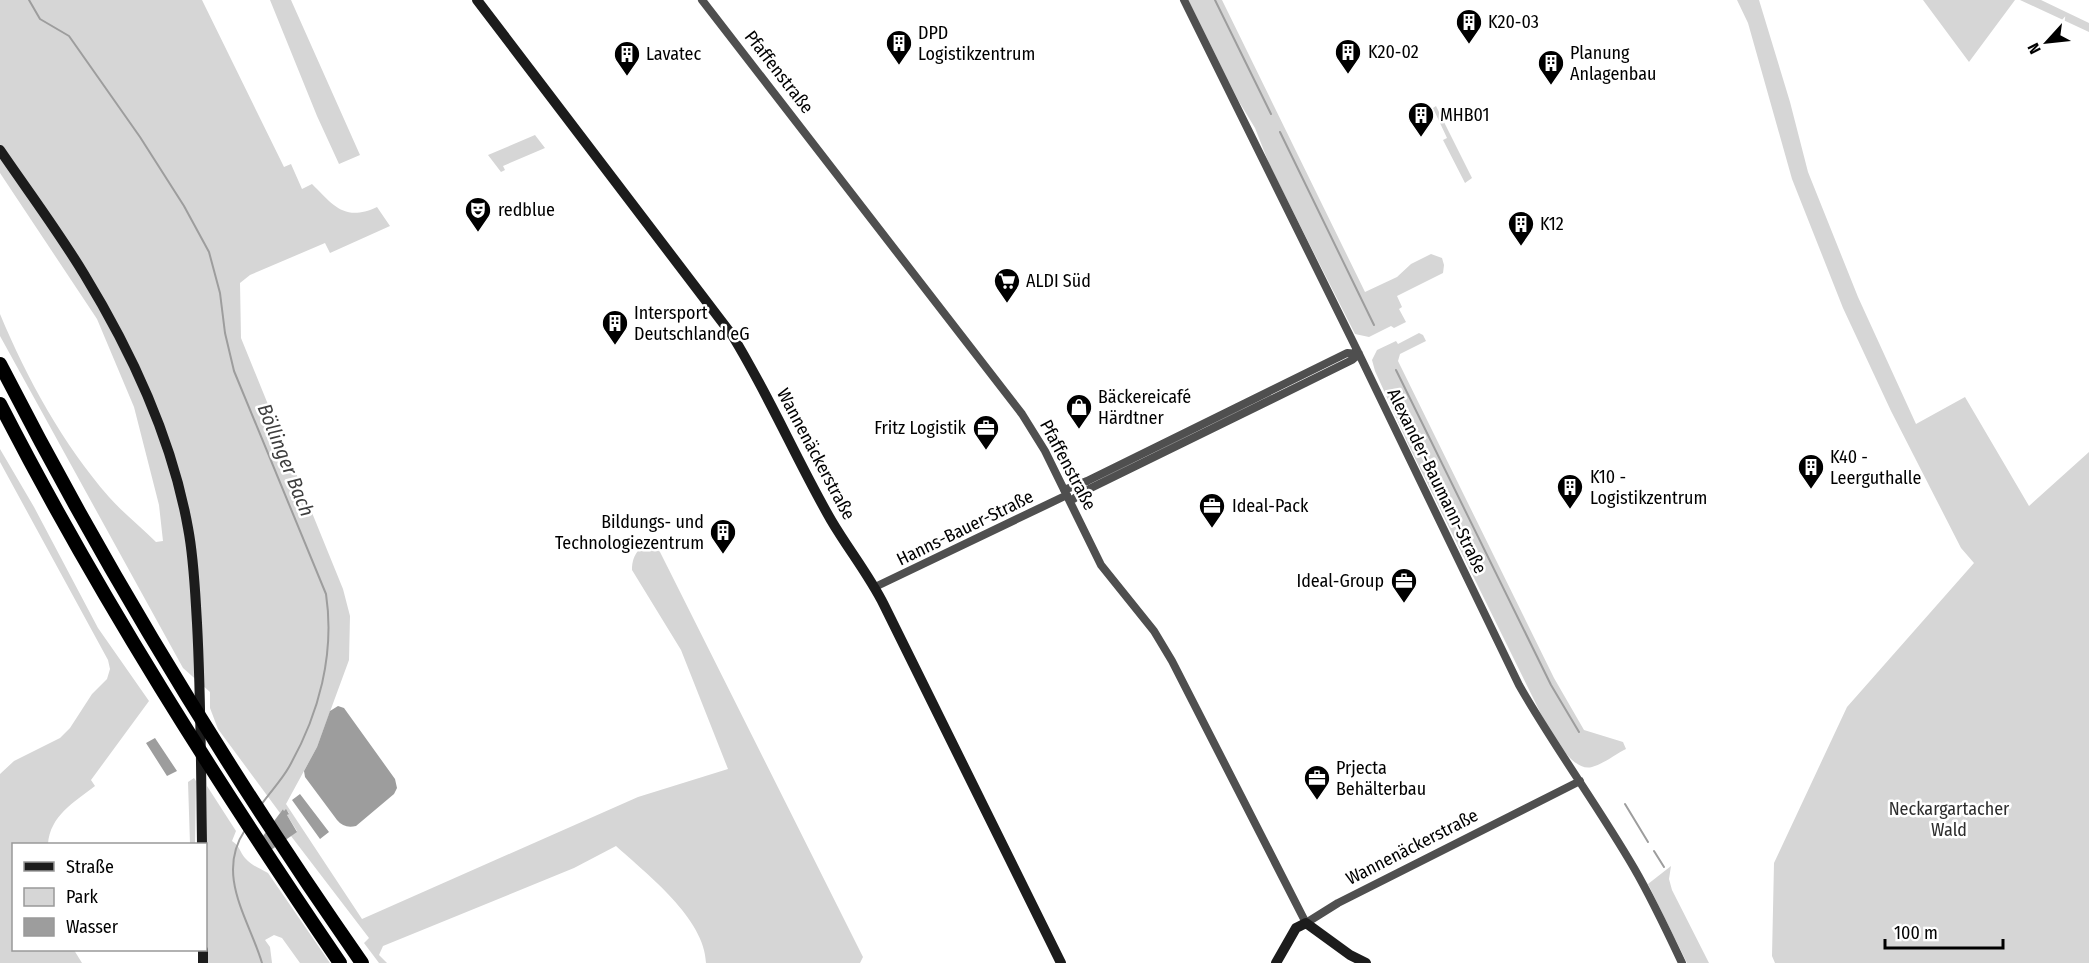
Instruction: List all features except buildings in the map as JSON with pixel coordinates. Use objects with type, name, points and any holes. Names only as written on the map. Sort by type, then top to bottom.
[{"type":"highway","points":[[0,364],[88,530],[166,665],[289,858],[362,963]]},
{"type":"highway","points":[[0,404],[57,510],[151,674],[275,867],[340,963]]},
{"type":"street","name":"Wannenäckerstraße","points":[[477,0],[732,334],[754,370],[831,520],[875,587],[1061,963]]},
{"type":"street","name":"Pfaffenstraße","points":[[702,0],[1022,414],[1042,445],[1101,565],[1151,627],[1172,661],[1306,922],[1350,955],[1366,963]]},
{"type":"street","name":"Alexander-Baumann-Straße","points":[[1184,0],[1519,684],[1546,732],[1633,867],[1682,963]]},
{"type":"street","points":[[0,150],[84,273],[123,343],[151,404],[175,471],[188,528],[194,578],[200,674],[202,843]]},
{"type":"street","name":"Hanns-Bauer-Straße","points":[[875,587],[1067,495],[1091,488],[1347,353],[1359,354]]},
{"type":"street","name":"Hanns-Bauer-Straße","points":[[1067,495],[1087,481],[1154,453]]},
{"type":"street","name":"Wannenäckerstraße","points":[[1276,963],[1296,928],[1306,922],[1338,903],[1580,782]]},
{"type":"green space","points":[[0,0],[202,0],[284,167],[291,164],[302,189],[312,184],[334,205],[348,212],[356,213],[377,207],[390,226],[330,253],[325,243],[250,275],[240,283],[241,338],[343,589],[350,616],[349,660],[317,747],[286,804],[362,919],[638,797],[728,769],[681,650],[632,570],[635,555],[653,538],[863,957],[860,963],[706,963],[703,946],[685,914],[658,884],[616,846],[574,868],[383,946],[379,955],[387,963],[379,963],[364,943],[369,938],[291,836],[297,831],[287,815],[289,813],[283,809],[280,813],[218,729],[210,708],[210,692],[183,668],[0,336],[0,314],[34,386],[76,455],[120,509],[156,542],[163,541],[159,505],[134,407],[97,319],[0,173]]},
{"type":"green space","points":[[270,0],[291,0],[360,155],[339,164]]},
{"type":"green space","points":[[1188,0],[1222,0],[1365,292],[1397,277],[1411,264],[1431,254],[1442,258],[1443,273],[1397,296],[1402,307],[1399,309],[1406,322],[1394,328],[1391,326],[1369,337],[1355,334],[1270,166],[1255,128],[1238,100]]},
{"type":"green space","name":"Neckargartacher Wald","points":[[1737,0],[1759,0],[1790,102],[1808,172],[1858,297],[1916,424],[1965,397],[2029,506],[2089,452],[2089,963],[1775,963],[1772,956],[1774,863],[1847,707],[1974,563],[1961,548],[1891,411],[1843,308],[1792,179],[1748,23]]},
{"type":"green space","points":[[1923,0],[2015,0],[1969,62]]},
{"type":"green space","points":[[2020,0],[2041,0],[2089,23],[2089,32]]},
{"type":"green space","points":[[1436,106],[1472,178],[1465,183],[1443,140],[1447,138],[1433,108]]},
{"type":"green space","points":[[535,135],[545,148],[503,166],[505,170],[501,172],[488,155]]},
{"type":"green space","points":[[1419,333],[1426,341],[1400,354],[1398,361],[1554,678],[1584,730],[1623,742],[1626,749],[1596,766],[1584,767],[1569,757],[1541,714],[1408,444],[1375,371],[1372,360],[1377,350],[1396,341],[1398,344]]},
{"type":"green space","points":[[0,449],[34,507],[98,628],[149,701],[91,780],[95,786],[64,810],[53,825],[48,843],[12,843],[12,951],[75,951],[82,963],[0,963],[0,774],[14,761],[60,738],[70,728],[92,694],[107,679],[110,669],[108,660],[0,462]]},
{"type":"green space","points":[[194,778],[196,781],[195,843],[190,843],[188,782]]},
{"type":"green space","points":[[207,786],[236,831],[232,841],[248,861],[268,873],[330,963],[300,963],[282,938],[274,935],[265,940],[270,947],[272,963],[207,963]]},
{"type":"green space","points":[[1671,866],[1669,879],[1672,890],[1709,963],[1687,963],[1648,884]]},
{"type":"water","points":[[338,706],[344,708],[395,779],[397,788],[394,794],[353,827],[345,826],[337,820],[305,777],[304,771],[317,747],[330,711]]},
{"type":"water","points":[[155,738],[177,771],[167,776],[146,743]]},
{"type":"water","points":[[300,794],[329,832],[320,839],[292,800]]},
{"type":"water","points":[[283,809],[284,811],[286,809],[297,832],[271,850],[263,836]]},
{"type":"waterway","name":"Böllinger Bach","points":[[29,0],[40,19],[69,36],[140,137],[184,206],[209,252],[220,293],[225,333],[234,371],[326,594],[328,639],[326,661],[316,705],[300,747],[283,777],[261,805]]},
{"type":"waterway","points":[[1215,0],[1271,114]]},
{"type":"waterway","points":[[1280,132],[1374,325]]},
{"type":"waterway","points":[[1396,370],[1551,685],[1579,732]]},
{"type":"waterway","points":[[1625,804],[1648,842]]},
{"type":"waterway","name":"Böllinger Bach","points":[[245,830],[237,847],[233,864],[234,880],[237,897],[262,963]]},
{"type":"waterway","points":[[1654,851],[1664,867]]},
{"type":"place","name":"K20-03","points":[[1469,45]]},
{"type":"place","name":"DPD Logistikzentrum","points":[[899,66]]},
{"type":"place","name":"K20-02","points":[[1348,75]]},
{"type":"place","name":"Lavatec","points":[[627,77]]},
{"type":"place","name":"Planung Anlagenbau","points":[[1551,86]]},
{"type":"place","name":"MHB01","points":[[1421,138]]},
{"type":"place","name":"redblue","points":[[478,233]]},
{"type":"place","name":"K12","points":[[1521,247]]},
{"type":"place","name":"ALDI Süd","points":[[1007,304]]},
{"type":"place","name":"Intersport Deutschland eG","points":[[615,346]]},
{"type":"place","name":"Bäckereicafé Härdtner","points":[[1079,430]]},
{"type":"place","name":"Fritz Logistik","points":[[986,451]]},
{"type":"place","name":"K40 - Leerguthalle","points":[[1811,490]]},
{"type":"place","name":"K10 - Logistikzentrum","points":[[1570,510]]},
{"type":"place","name":"Ideal-Pack","points":[[1212,529]]},
{"type":"place","name":"Bildungs- und Technologiezentrum","points":[[723,555]]},
{"type":"place","name":"Ideal-Group","points":[[1404,604]]},
{"type":"place","name":"Prjecta Behälterbau","points":[[1317,801]]}]
